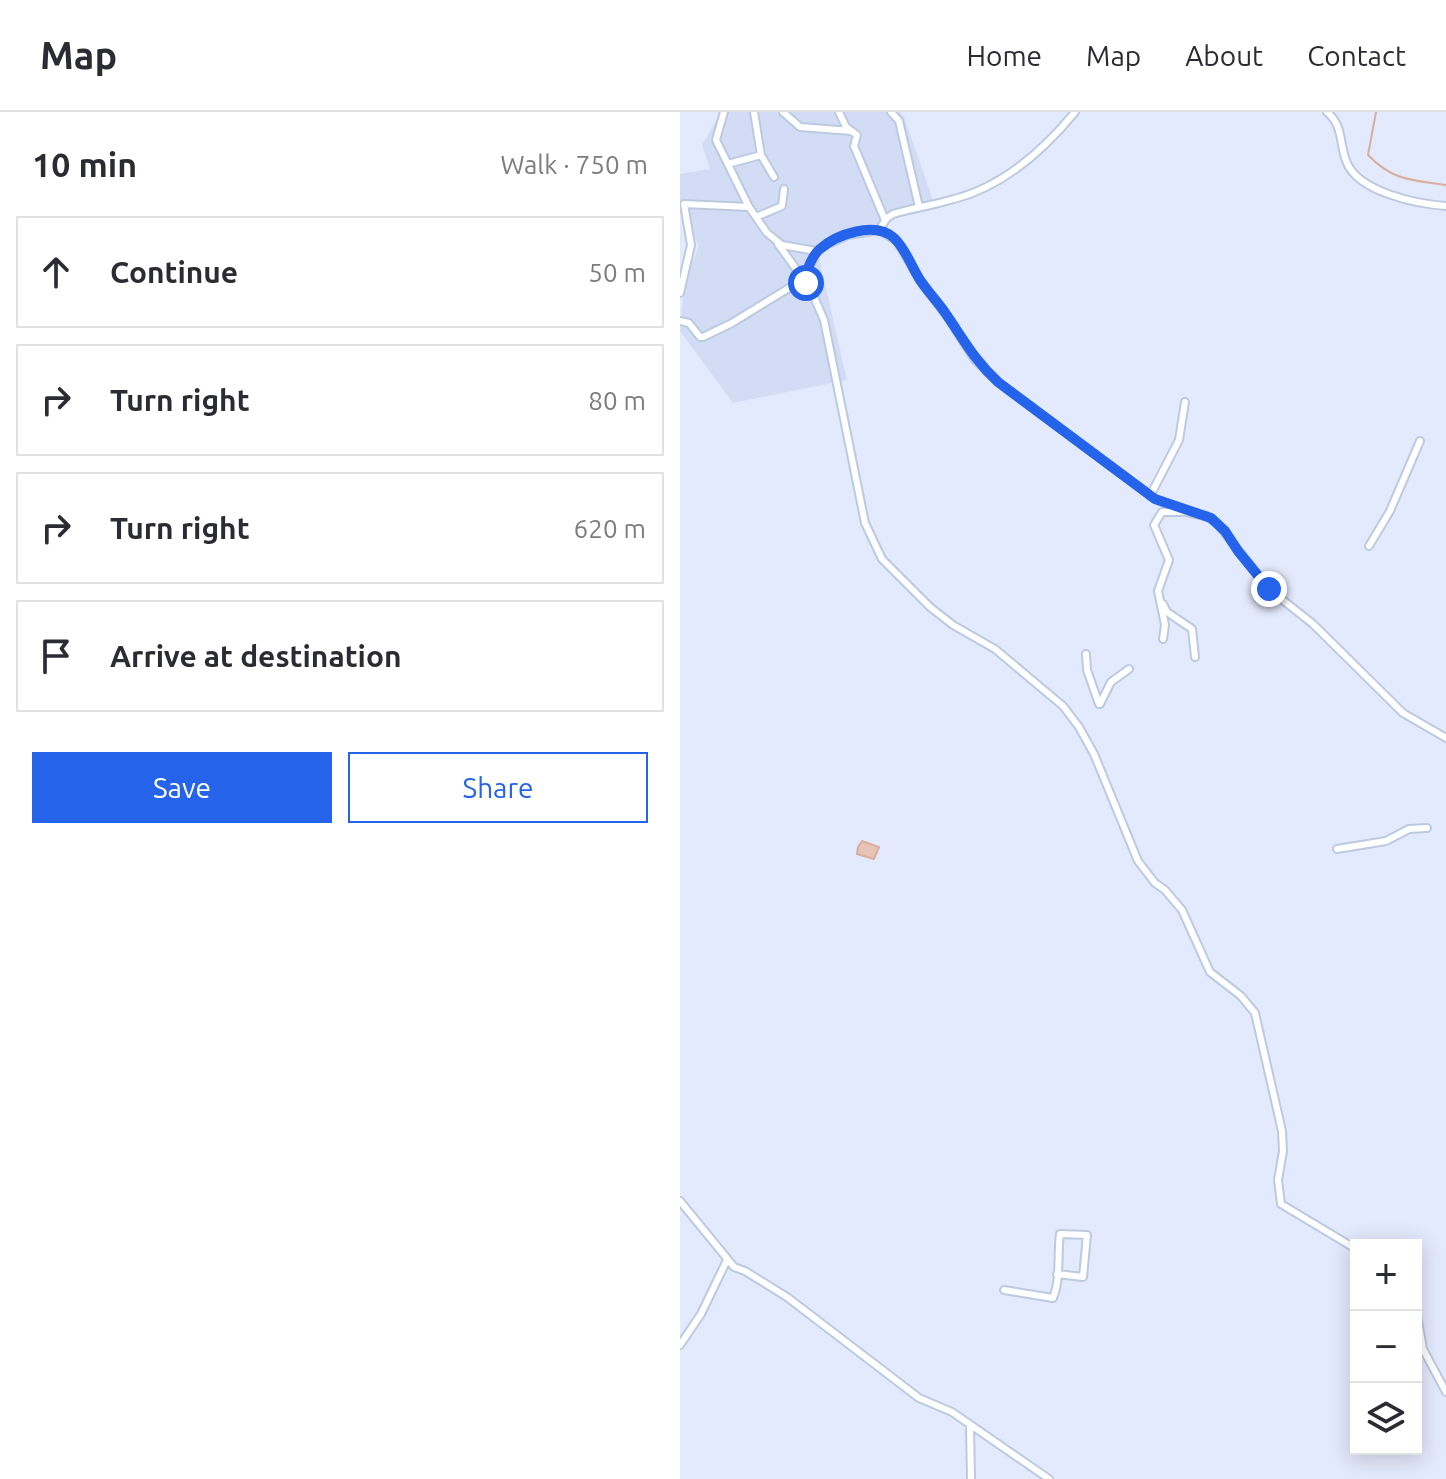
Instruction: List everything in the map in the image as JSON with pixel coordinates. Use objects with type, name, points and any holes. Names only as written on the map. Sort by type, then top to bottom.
[{"type":"street","points":[[724,112],[715,138],[749,207],[803,279],[824,320],[865,523],[875,547],[882,559],[930,607],[953,625],[995,649],[1063,706],[1079,727],[1094,754],[1138,861],[1182,910],[1213,976],[1245,1000],[1258,1020],[1282,1131],[1283,1151],[1278,1180],[1281,1204],[1350,1245]]},
{"type":"street","points":[[754,112],[761,155],[774,177]]},
{"type":"street","points":[[783,112],[800,127],[851,131]]},
{"type":"street","points":[[849,112],[839,113],[857,135],[854,146],[885,222]]},
{"type":"street","points":[[891,112],[899,121],[919,207]]},
{"type":"street","points":[[879,230],[893,214],[967,195],[1026,163],[1044,148],[1075,112]]},
{"type":"street","points":[[1327,112],[1337,124],[1347,162],[1357,178],[1404,199],[1446,206]]},
{"type":"street","points":[[728,164],[761,155]]},
{"type":"street","points":[[756,217],[782,206],[784,189]]},
{"type":"street","points":[[680,293],[691,252],[684,204],[749,207]]},
{"type":"street","points":[[778,244],[816,251],[848,235],[879,230],[897,241],[918,277],[983,368],[1017,398],[1150,496],[1186,512]]},
{"type":"street","points":[[680,321],[689,323],[700,337],[732,323],[803,279],[816,251]]},
{"type":"street","points":[[1150,496],[1179,440],[1185,402]]},
{"type":"street","points":[[1369,546],[1390,511],[1420,441]]},
{"type":"street","points":[[1163,639],[1165,625],[1159,586],[1169,560],[1154,525],[1162,512],[1206,516],[1217,523],[1269,589],[1313,624],[1403,713],[1446,738]]},
{"type":"street","points":[[1160,597],[1167,612],[1192,629],[1195,657]]},
{"type":"street","points":[[1086,654],[1087,670],[1099,704],[1111,682],[1129,669]]},
{"type":"street","points":[[1337,849],[1386,841],[1409,829],[1427,828]]},
{"type":"street","points":[[680,1201],[734,1267],[787,1297],[913,1394],[952,1412],[1049,1479]]},
{"type":"street","points":[[1004,1290],[1052,1298],[1056,1292],[1057,1274],[1060,1234],[1087,1235],[1083,1277],[1057,1274]]},
{"type":"street","points":[[680,1345],[701,1314],[727,1260]]},
{"type":"street","points":[[1416,1311],[1423,1349],[1446,1392]]},
{"type":"street","points":[[970,1426],[971,1479]]},
{"type":"shaded area","points":[[721,112],[900,112],[904,117],[933,200],[818,253],[847,380],[733,403],[680,331],[684,286],[699,245],[680,213],[680,174],[710,169],[702,145]]},
{"type":"shaded area","points":[[862,841],[879,847],[874,859],[857,854]]},
{"type":"waterway","points":[[1376,112],[1368,155],[1395,175],[1446,185]]},
{"type":"route","points":[[806,283],[803,279],[816,251],[848,235],[867,230],[884,231],[897,241],[975,360],[998,382],[1155,499],[1211,518],[1225,531],[1269,589]]}]
